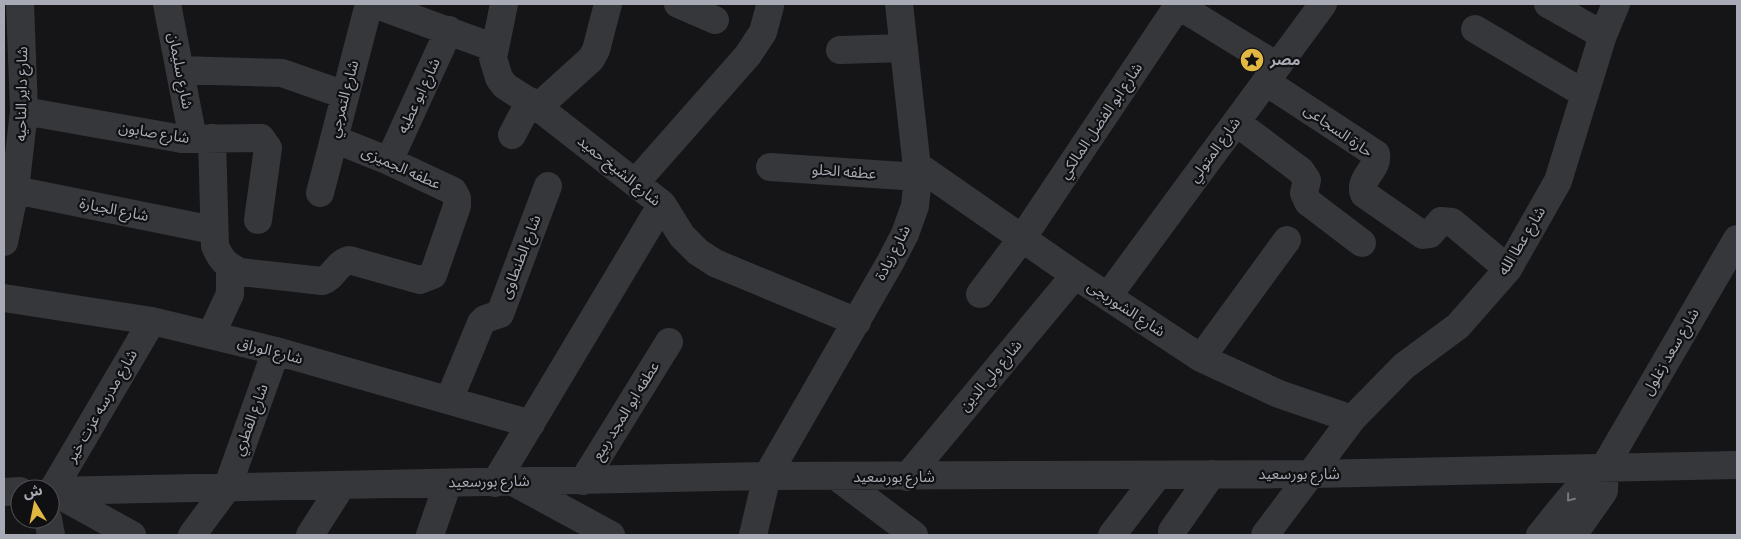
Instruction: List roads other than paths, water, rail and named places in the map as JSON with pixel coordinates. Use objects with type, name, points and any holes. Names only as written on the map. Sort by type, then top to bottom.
[{"type":"street","name":"شارع سليمان","points":[[167,4],[180,70],[203,139],[215,246],[221,259],[230,267]]},
{"type":"street","name":"شارع التمرجي","points":[[320,194],[369,4]]},
{"type":"street","points":[[374,4],[495,48]]},
{"type":"street","name":"شارع الشيخ حميد","points":[[504,4],[493,64],[505,86],[534,104],[662,204],[682,236],[706,258],[856,322]]},
{"type":"street","points":[[512,135],[534,104],[590,59],[596,50],[608,4]]},
{"type":"street","points":[[678,4],[715,20]]},
{"type":"street","name":"شارع زيادة","points":[[753,535],[767,476],[905,234],[915,206],[918,172],[899,4]]},
{"type":"street","points":[[1178,4],[1271,74]]},
{"type":"street","name":"شارع ابو الفضل المالكي","points":[[980,294],[1023,237],[1178,4]]},
{"type":"street","name":"شارع المتولي","points":[[1108,296],[1323,4]]},
{"type":"street","points":[[1548,4],[1603,35]]},
{"type":"street","name":"شارع عطا الله","points":[[1265,535],[1352,419],[1404,366],[1458,326],[1508,269],[1558,181],[1603,35],[1616,4]]},
{"type":"street","points":[[636,182],[748,55],[763,32],[770,6]]},
{"type":"street","name":"شارع داير الناحيه","points":[[4,242],[15,190],[13,137],[24,111],[15,19]]},
{"type":"street","points":[[1475,29],[1585,94]]},
{"type":"street","name":"شارع ابو عطيه","points":[[389,161],[449,30]]},
{"type":"street","points":[[840,50],[904,48]]},
{"type":"street","points":[[180,70],[282,74],[345,95]]},
{"type":"street","name":"حارة السجاعى","points":[[1271,74],[1376,154],[1376,161],[1363,182],[1364,194],[1423,235],[1430,234],[1441,221],[1452,222],[1508,269]]},
{"type":"street","name":"شارع صابون","points":[[24,111],[203,139],[257,137],[267,144],[258,220]]},
{"type":"street","points":[[1236,122],[1304,173],[1307,180],[1304,193],[1308,202],[1362,243]]},
{"type":"street","name":"عطفه الجميزى","points":[[230,267],[240,272],[322,281],[331,277],[339,264],[349,260],[425,280],[433,276],[458,206],[457,198],[453,191],[389,161],[334,139]]},
{"type":"street","name":"عطفه الحلو","points":[[770,167],[918,172]]},
{"type":"street","name":"شارع الشوربجى","points":[[918,172],[1023,237],[1075,275],[1201,358],[1280,394],[1352,419]]},
{"type":"street","name":"شارع الطنطاوى","points":[[449,400],[481,323],[500,314],[548,186]]},
{"type":"street","name":"شارع الجيارة","points":[[15,190],[213,230]]},
{"type":"street","points":[[611,535],[504,482],[531,424],[662,204]]},
{"type":"street","name":"شارع سعد زغلول","points":[[1573,535],[1604,491],[1605,466],[1737,238]]},
{"type":"street","points":[[1201,358],[1287,240]]},
{"type":"street","points":[[211,335],[230,294],[230,267]]},
{"type":"street","name":"شارع ولي الدين","points":[[907,477],[1075,275]]},
{"type":"street","name":"شارع الوراق","points":[[4,298],[152,321],[211,335],[531,424]]},
{"type":"street","name":"شارع مدرسه عزت خير","points":[[58,479],[152,321]]},
{"type":"street","name":"عطفه ابو المجد ربيع","points":[[583,481],[668,342]]},
{"type":"street","name":"شارع القطري","points":[[192,535],[227,488],[276,352]]},
{"type":"street","name":"شارع بورسعيد","points":[[60,491],[767,476],[907,477],[1312,474],[1605,466],[1737,465]]},
{"type":"street","name":"شارع سعد زغلول","points":[[1540,535],[1575,492],[1592,474],[1605,466]]},
{"type":"street","points":[[1172,531],[1212,474]]},
{"type":"street","points":[[1112,535],[1158,475]]},
{"type":"street","points":[[837,477],[914,535]]},
{"type":"street","points":[[430,535],[448,483]]},
{"type":"street","points":[[310,535],[342,485]]},
{"type":"street","points":[[60,496],[132,535]]},
{"type":"place","name":"مصر","points":[[1252,60]]}]
